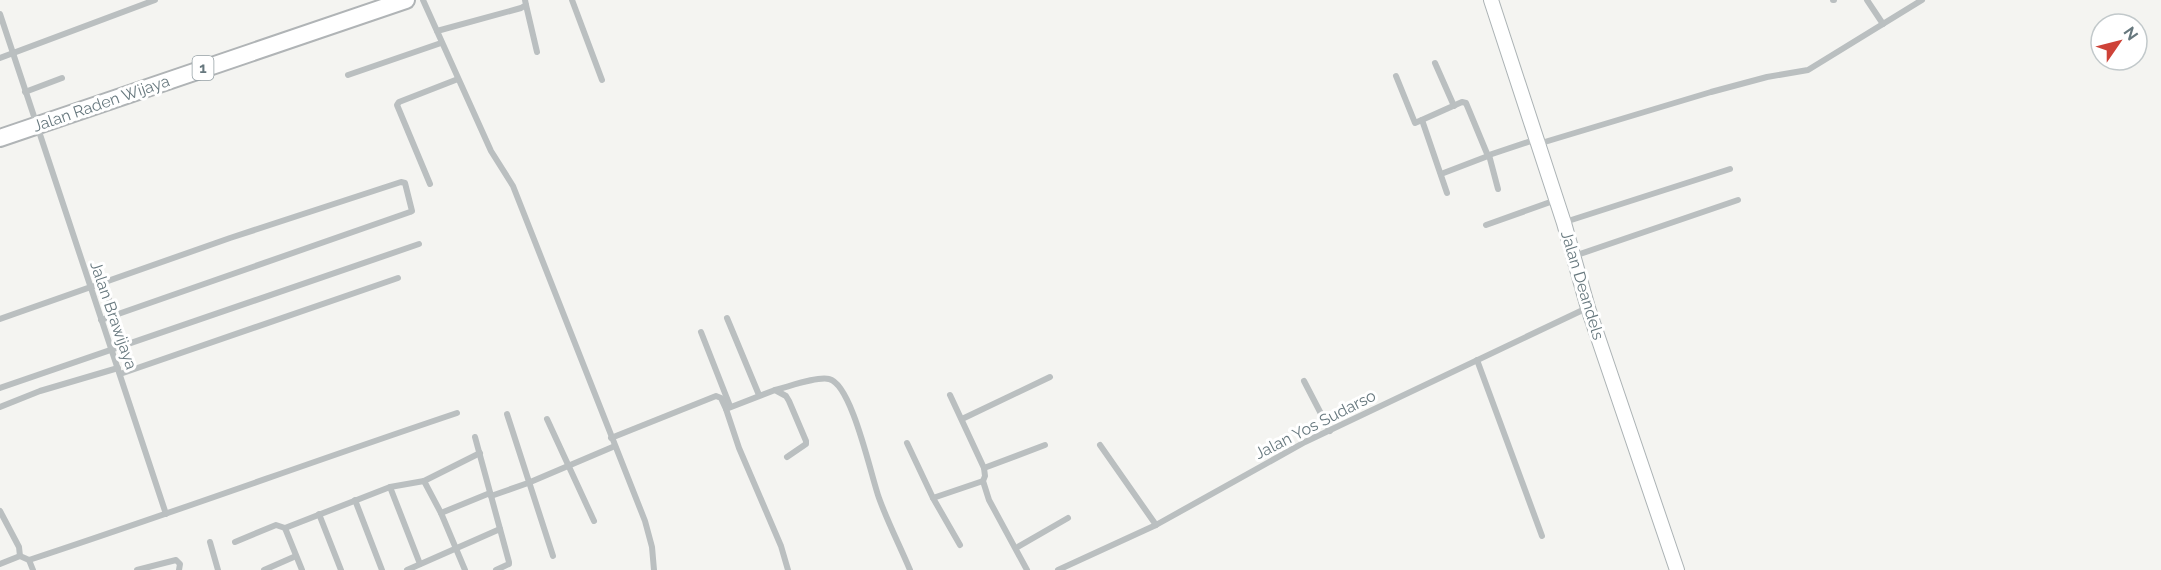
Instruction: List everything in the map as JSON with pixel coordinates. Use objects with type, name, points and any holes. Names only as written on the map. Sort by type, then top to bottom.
[{"type":"highway","name":"Jalan Raden Wijaya","points":[[0,138],[384,3],[406,0]]},
{"type":"street","points":[[0,58],[155,0]]},
{"type":"street","points":[[423,0],[490,149],[513,186],[645,521],[652,547],[654,570]]},
{"type":"street","points":[[572,0],[602,80]]},
{"type":"street","name":"Jalan Deandels","points":[[1491,0],[1564,223],[1588,308],[1677,570]]},
{"type":"street","points":[[1867,0],[1882,24]]},
{"type":"street","points":[[1441,174],[1489,156],[1711,92],[1767,77],[1790,75],[1808,70],[1922,0]]},
{"type":"street","points":[[437,31],[487,16],[496,16],[525,3],[537,52]]},
{"type":"street","name":"Jalan Brawijaya","points":[[1,16],[35,125],[166,514]]},
{"type":"street","points":[[348,75],[441,43]]},
{"type":"street","points":[[1435,63],[1454,106]]},
{"type":"street","points":[[1396,76],[1416,123],[1462,102],[1466,103],[1489,156],[1498,189]]},
{"type":"street","points":[[25,92],[62,78]]},
{"type":"street","points":[[430,184],[397,105],[399,102],[458,79]]},
{"type":"street","points":[[1422,120],[1447,193]]},
{"type":"street","points":[[1564,223],[1731,170]]},
{"type":"street","points":[[0,319],[230,238],[401,182],[405,183],[412,211],[410,212],[101,320]]},
{"type":"street","points":[[1486,225],[1556,200]]},
{"type":"street","points":[[1574,256],[1738,200]]},
{"type":"street","points":[[0,388],[419,244]]},
{"type":"street","points":[[0,407],[40,391],[119,371],[398,278]]},
{"type":"street","points":[[104,283],[114,316]]},
{"type":"street","name":"Jalan Yos Sudarso","points":[[1058,570],[1156,525],[1305,442],[1588,308]]},
{"type":"street","points":[[727,318],[759,395]]},
{"type":"street","points":[[701,332],[728,407],[739,448],[781,546],[788,570]]},
{"type":"street","points":[[1477,360],[1542,536]]},
{"type":"street","points":[[962,419],[1050,377]]},
{"type":"street","points":[[728,407],[775,390],[820,379],[828,378],[840,385],[865,445],[872,478],[880,500],[910,570]]},
{"type":"street","points":[[1304,381],[1330,431]]},
{"type":"street","points":[[775,390],[786,396],[806,441],[806,444],[787,457]]},
{"type":"street","points":[[950,395],[984,468],[983,481],[989,500],[1027,570]]},
{"type":"street","points":[[611,438],[716,396],[721,398],[728,407]]},
{"type":"street","points":[[29,560],[457,413]]},
{"type":"street","points":[[507,414],[553,556]]},
{"type":"street","points":[[547,419],[594,521]]},
{"type":"street","points":[[476,437],[510,567],[496,570]]},
{"type":"street","points":[[907,443],[933,498],[960,545]]},
{"type":"street","points":[[1100,444],[1156,525]]},
{"type":"street","points":[[441,513],[528,483],[615,446]]},
{"type":"street","points":[[984,468],[1045,446]]},
{"type":"street","points":[[236,542],[276,525],[285,528],[390,487],[424,481],[480,453]]},
{"type":"street","points":[[424,481],[441,513],[465,570]]},
{"type":"street","points":[[933,498],[983,481]]},
{"type":"street","points":[[390,487],[420,564]]},
{"type":"street","points":[[355,500],[382,570]]},
{"type":"street","points":[[0,512],[19,547],[20,555]]},
{"type":"street","points":[[319,514],[340,570]]},
{"type":"street","points":[[1016,548],[1068,518]]},
{"type":"street","points":[[285,528],[302,570]]},
{"type":"street","points":[[407,570],[500,529]]},
{"type":"street","points":[[210,542],[218,570]]},
{"type":"street","points":[[20,555],[29,560],[33,570]]},
{"type":"street","points":[[0,564],[20,555]]},
{"type":"street","points":[[264,570],[296,556]]},
{"type":"street","points":[[137,570],[176,560],[180,564],[179,570]]}]
